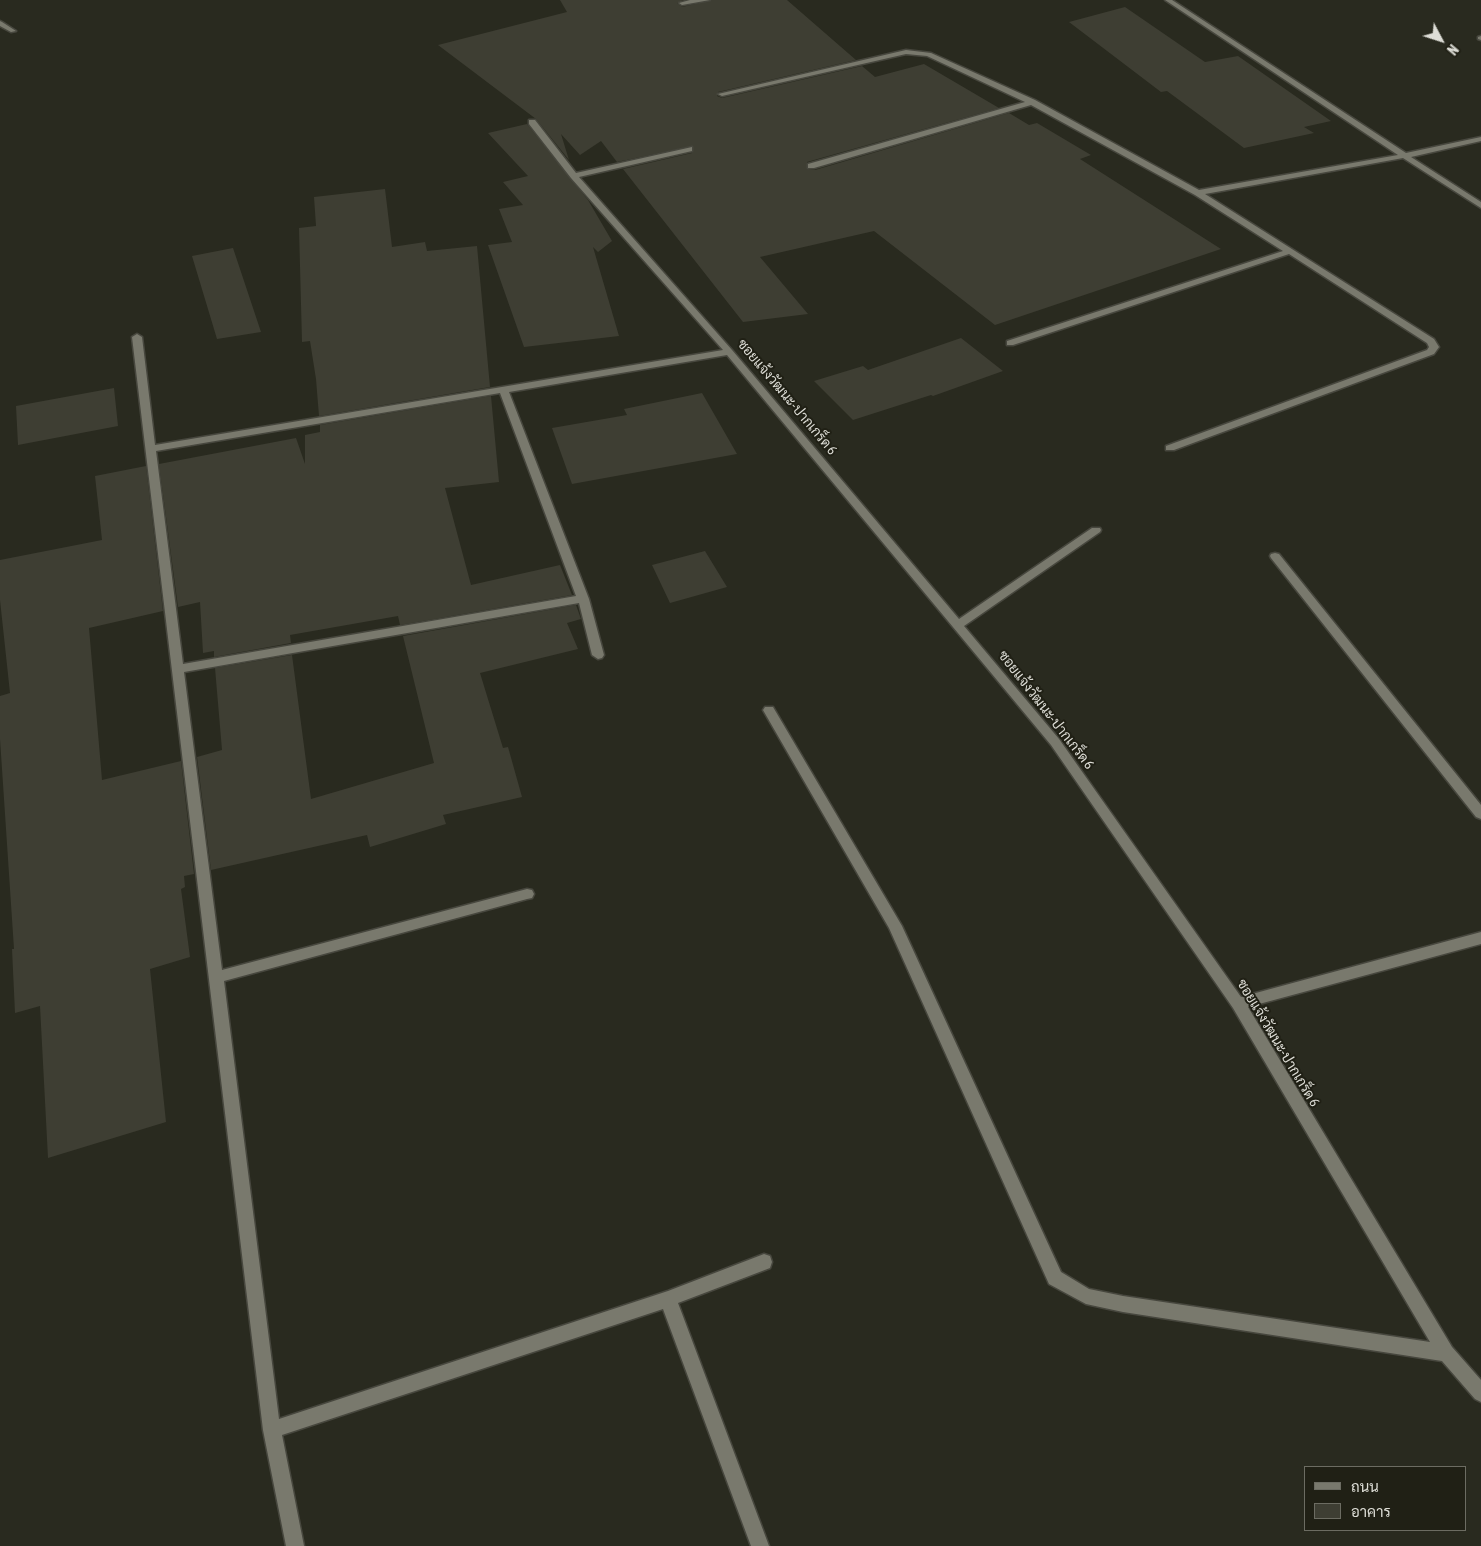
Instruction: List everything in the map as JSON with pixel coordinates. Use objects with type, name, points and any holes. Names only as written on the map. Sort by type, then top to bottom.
[{"type":"street","points":[[682,3],[707,0]]},
{"type":"street","points":[[1168,0],[1481,206]]},
{"type":"street","points":[[0,22],[13,31]]},
{"type":"street","points":[[722,94],[906,52],[920,52],[1032,102],[1198,193],[1431,341],[1434,347],[1431,352],[1170,448]]},
{"type":"street","points":[[811,166],[1032,102]]},
{"type":"street","name":"ซอยแจ้งวัฒนะ-ปากเกร็ด 6","points":[[532,122],[574,176],[729,352],[1056,742],[1238,1004],[1446,1352],[1481,1393]]},
{"type":"street","points":[[1198,193],[1404,156],[1481,139]]},
{"type":"street","points":[[574,176],[689,148]]},
{"type":"street","points":[[1010,343],[1291,251]]},
{"type":"street","points":[[137,337],[272,1430],[295,1546]]},
{"type":"street","points":[[152,449],[729,352]]},
{"type":"street","points":[[504,391],[583,599],[598,656]]},
{"type":"street","points":[[958,625],[1096,530]]},
{"type":"street","points":[[1275,556],[1481,814]]},
{"type":"street","points":[[178,668],[583,599]]},
{"type":"street","points":[[770,710],[895,926],[1055,1278],[1086,1296],[1123,1304],[1446,1352]]},
{"type":"street","points":[[216,977],[527,894]]},
{"type":"street","points":[[1238,1004],[1481,938]]},
{"type":"street","points":[[272,1430],[668,1298],[764,1262]]},
{"type":"street","points":[[668,1298],[760,1546]]},
{"type":"building","points":[[560,0],[683,0],[677,3],[682,7],[712,0],[787,0],[856,60],[718,92],[717,96],[722,98],[862,66],[875,77],[924,64],[999,108],[807,162],[807,169],[815,170],[1009,113],[1029,125],[1037,123],[1091,155],[1080,159],[1221,249],[995,325],[874,231],[760,257],[808,314],[743,322],[623,169],[692,153],[693,146],[617,162],[601,141],[580,155],[561,134],[569,160],[536,119],[438,45],[567,12]]},
{"type":"building","points":[[1125,7],[1205,62],[1238,56],[1331,121],[1304,127],[1314,133],[1244,148],[1167,91],[1161,92],[1069,22]]},
{"type":"building","points":[[527,124],[588,200],[612,241],[598,252],[593,247],[619,336],[524,347],[488,245],[512,242],[499,209],[523,205],[503,182],[528,176],[488,133]]},
{"type":"building","points":[[385,189],[392,247],[425,242],[427,251],[477,246],[490,387],[319,416],[310,341],[302,342],[299,228],[316,226],[314,197]]},
{"type":"building","points":[[233,248],[261,332],[217,339],[192,256]]},
{"type":"building","points":[[961,338],[1003,371],[933,396],[931,395],[853,420],[814,381],[863,366],[868,370]]},
{"type":"building","points":[[114,388],[118,426],[18,445],[16,406]]},
{"type":"building","points":[[702,393],[737,454],[572,484],[552,428],[627,415],[624,409]]},
{"type":"building","points":[[491,396],[499,482],[445,488],[471,585],[560,565],[572,595],[400,625],[398,616],[290,635],[291,643],[214,657],[214,651],[203,653],[200,602],[178,607],[159,464],[296,438],[305,464],[305,435],[320,432],[320,425]]},
{"type":"building","points":[[146,466],[163,611],[89,628],[102,780],[181,761],[194,874],[184,876],[185,887],[181,889],[190,957],[150,969],[166,1122],[48,1158],[40,1006],[15,1013],[12,949],[14,949],[0,739],[0,696],[10,693],[0,600],[0,560],[102,540],[95,476]]},
{"type":"building","points":[[705,551],[727,587],[670,603],[652,565]]},
{"type":"building","points":[[576,605],[581,619],[567,623],[578,649],[480,673],[503,748],[508,747],[522,797],[443,815],[446,824],[370,847],[367,835],[211,870],[197,757],[222,750],[215,668],[292,655],[311,799],[434,763],[403,636]]}]
